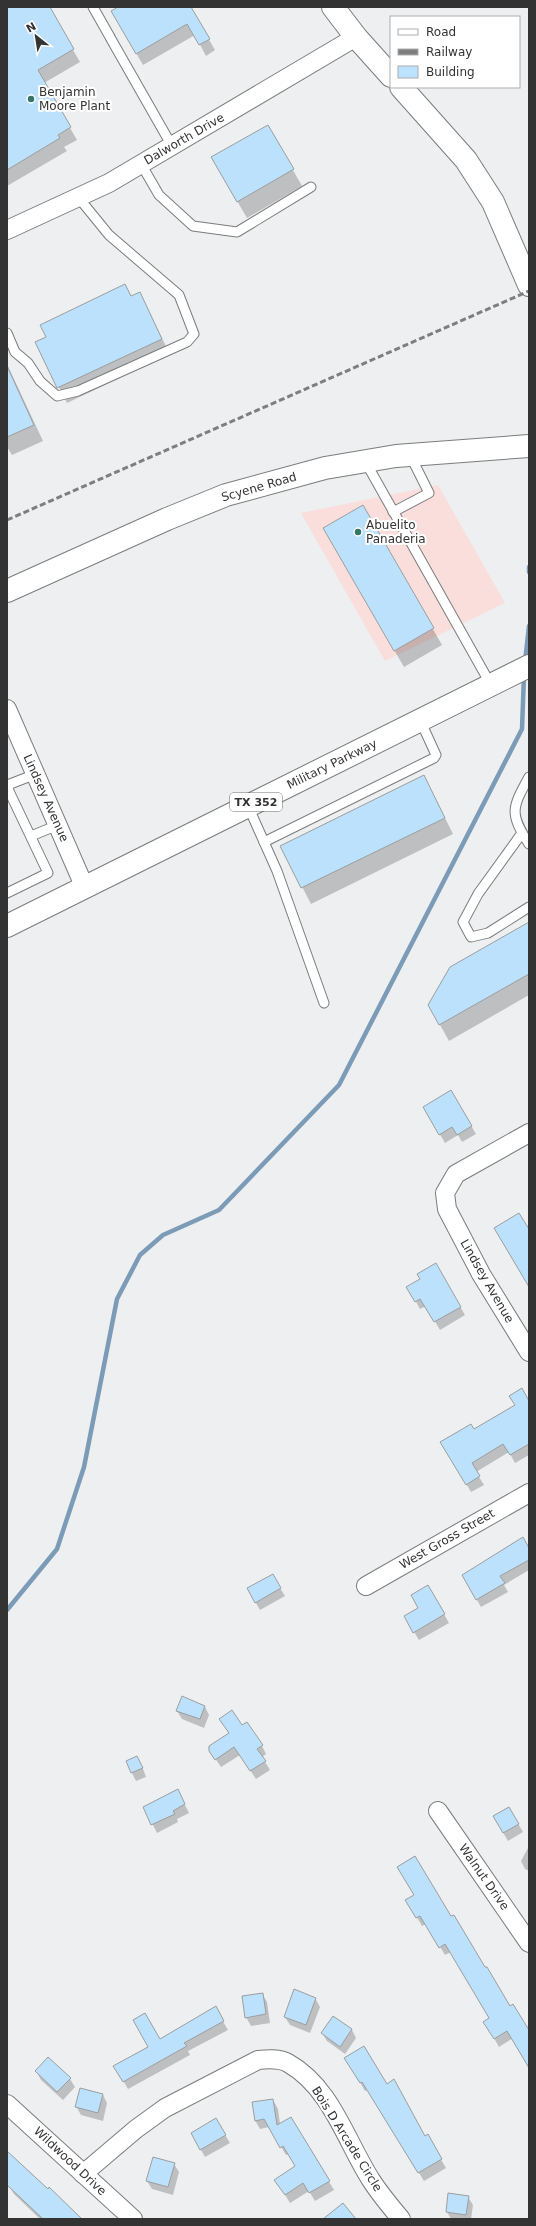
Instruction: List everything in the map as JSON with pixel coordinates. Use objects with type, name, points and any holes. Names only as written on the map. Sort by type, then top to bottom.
[{"type":"main road","points":[[333,7],[356,38],[390,75]]},
{"type":"main road","points":[[402,88],[466,160],[493,202],[529,285]]},
{"type":"main road","name":"Scyene Road","points":[[7,591],[167,519],[226,495],[325,468],[410,455],[529,446]]},
{"type":"main road","name":"Military Parkway","points":[[7,926],[529,666]]},
{"type":"street","name":"Dalworth Drive","points":[[7,230],[109,182],[356,38]]},
{"type":"street","name":"Lindsey Avenue","points":[[7,709],[85,888]]},
{"type":"street","name":"Lindsey Avenue","points":[[529,1133],[456,1174],[445,1192],[447,1209],[481,1274],[529,1352]]},
{"type":"street","name":"West Gross Street","points":[[366,1586],[529,1493]]},
{"type":"street","name":"Walnut Drive","points":[[438,1811],[526,1932]]},
{"type":"street","name":"Bois D Arcade Circle","points":[[84,2174],[136,2129],[165,2108],[258,2060],[273,2059],[292,2066],[319,2090],[370,2179],[401,2219]]},
{"type":"street","name":"Wildwood Drive","points":[[7,2104],[133,2219]]},
{"type":"lane","points":[[93,7],[172,146]]},
{"type":"lane","points":[[141,164],[159,195],[193,226],[200,227],[237,232],[311,187]]},
{"type":"lane","points":[[7,333],[15,352],[28,363],[40,381],[57,396],[78,391],[187,342],[194,334],[179,295],[108,235],[78,197]]},
{"type":"lane","points":[[393,512],[428,493],[410,455]]},
{"type":"lane","points":[[365,462],[393,512],[498,682]]},
{"type":"lane","points":[[264,842],[434,758],[436,755],[420,720]]},
{"type":"lane","points":[[7,894],[48,873],[32,836],[8,789],[10,784],[36,774]]},
{"type":"lane","points":[[529,777],[516,800],[514,816],[529,844]]},
{"type":"lane","points":[[248,806],[277,871],[324,1003]]},
{"type":"lane","points":[[32,836],[58,825]]},
{"type":"lane","points":[[522,833],[478,894],[463,922],[471,937],[488,933],[529,907]]},
{"type":"shaded area","points":[[438,485],[505,603],[385,661],[301,513]]},
{"type":"building","name":"Benjamin Moore Plant","points":[[7,7],[50,7],[74,49],[38,70],[71,127],[58,135],[60,138],[7,170]]},
{"type":"building","points":[[118,7],[191,7],[210,39],[199,45],[187,24],[136,54],[111,11]]},
{"type":"building","points":[[268,125],[294,169],[237,202],[211,157]]},
{"type":"building","points":[[125,284],[131,296],[140,292],[162,339],[57,388],[35,342],[46,337],[40,325]]},
{"type":"building","points":[[7,366],[34,425],[7,437]]},
{"type":"building","points":[[363,505],[434,628],[394,651],[323,528]]},
{"type":"building","points":[[424,775],[445,818],[301,888],[280,846]]},
{"type":"building","points":[[529,922],[529,974],[439,1025],[428,1005],[450,967]]},
{"type":"building","points":[[451,1090],[472,1126],[457,1135],[452,1127],[439,1135],[423,1107]]},
{"type":"building","points":[[519,1213],[529,1229],[529,1287],[494,1228]]},
{"type":"building","points":[[436,1263],[461,1307],[434,1322],[420,1299],[415,1302],[406,1287],[420,1279],[417,1274]]},
{"type":"building","points":[[522,1388],[529,1401],[529,1444],[510,1455],[503,1444],[472,1463],[480,1476],[466,1485],[440,1442],[471,1424],[474,1429],[515,1405],[509,1396]]},
{"type":"building","points":[[523,1537],[529,1548],[529,1560],[500,1576],[505,1583],[476,1600],[462,1575]]},
{"type":"building","points":[[273,1574],[281,1588],[255,1603],[247,1588]]},
{"type":"building","points":[[428,1585],[445,1614],[413,1633],[404,1616],[418,1608],[411,1595]]},
{"type":"building","points":[[182,1696],[205,1706],[200,1719],[176,1711]]},
{"type":"building","points":[[232,1710],[242,1725],[247,1722],[263,1745],[257,1749],[266,1761],[250,1771],[234,1747],[215,1760],[209,1751],[209,1746],[229,1733],[219,1719]]},
{"type":"building","points":[[137,1756],[143,1768],[131,1773],[126,1761]]},
{"type":"building","points":[[178,1789],[185,1804],[173,1811],[175,1814],[151,1825],[143,1807]]},
{"type":"building","points":[[509,1807],[519,1824],[503,1833],[493,1816]]},
{"type":"building","points":[[415,1856],[451,1916],[454,1915],[510,2006],[513,2004],[529,2030],[529,2068],[507,2031],[494,2039],[483,2022],[489,2018],[445,1944],[439,1948],[420,1916],[416,1918],[405,1900],[414,1895],[397,1867]]},
{"type":"building","points":[[294,1989],[316,1998],[306,2025],[284,2017]]},
{"type":"building","points":[[263,1993],[266,2014],[245,2018],[242,1996]]},
{"type":"building","points":[[216,2006],[224,2021],[184,2043],[187,2046],[123,2082],[113,2066],[148,2047],[133,2020],[145,2013],[160,2039]]},
{"type":"building","points":[[333,2016],[352,2029],[340,2047],[321,2033]]},
{"type":"building","points":[[364,2046],[387,2084],[394,2079],[425,2136],[428,2134],[442,2159],[418,2173],[362,2082],[360,2083],[344,2058]]},
{"type":"building","points":[[48,2057],[71,2078],[57,2092],[35,2071]]},
{"type":"building","points":[[80,2088],[103,2094],[98,2113],[75,2107]]},
{"type":"building","points":[[273,2099],[277,2125],[291,2117],[330,2181],[309,2193],[303,2183],[285,2195],[274,2180],[295,2166],[283,2146],[280,2148],[264,2119],[255,2121],[252,2102]]},
{"type":"building","points":[[216,2118],[226,2135],[200,2150],[191,2133]]},
{"type":"building","points":[[7,2151],[48,2189],[49,2187],[82,2219],[43,2219],[7,2185]]},
{"type":"building","points":[[153,2157],[175,2163],[168,2187],[146,2181]]},
{"type":"building","points":[[448,2193],[469,2196],[466,2215],[446,2212]]},
{"type":"building","points":[[343,2203],[356,2219],[323,2219]]},
{"type":"waterway","points":[[529,567],[529,572]]},
{"type":"waterway","points":[[525,662],[529,626]]},
{"type":"waterway","points":[[7,1610],[57,1549],[84,1467],[117,1299],[140,1255],[163,1235],[219,1210],[339,1085],[522,729],[524,675]]},
{"type":"railway","points":[[7,520],[529,291]]},
{"type":"place","name":"Benjamin Moore Plant","points":[[31,99]]},
{"type":"place","name":"Abuelito Panaderia","points":[[358,532]]}]
